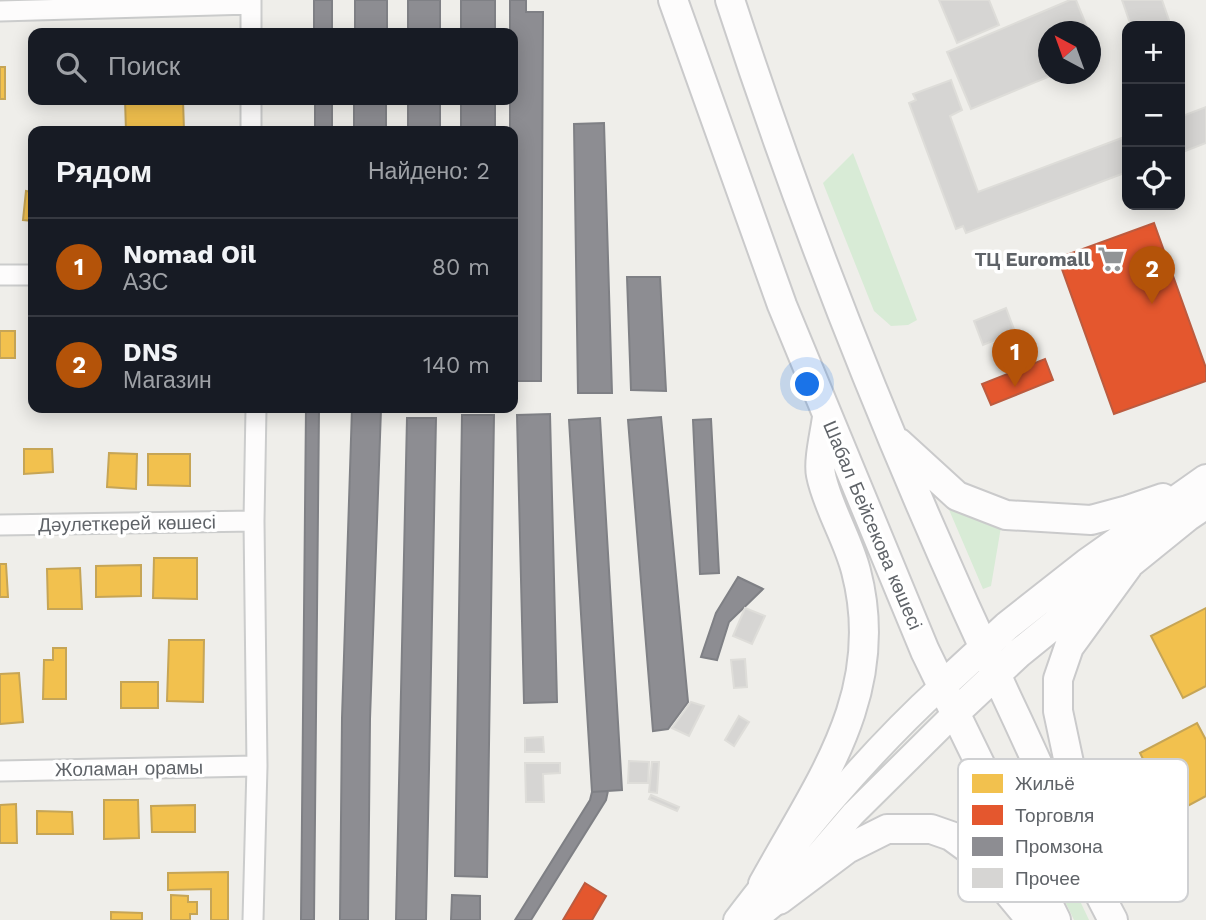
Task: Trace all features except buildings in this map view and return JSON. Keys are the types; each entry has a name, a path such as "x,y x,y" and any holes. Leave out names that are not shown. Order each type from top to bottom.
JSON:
{"main road":[{"name":"Шабал Бейсекова көшесі","path":"673,0 782,305 942,686 977,759"},
{"path":"730,0 858,355 984,648 1036,759"},
{"path":"771,892 846,731 859,691 864,657 865,614 856,569 820,474 827,414"},
{"path":"892,437 957,496 1006,515 1091,520 1202,490"},
{"path":"955,713 1019,653 1187,517 1202,490"},
{"path":"942,686 1087,563 1202,490"},
{"path":"1068,759 1058,711 1058,679 1069,647 1129,566"},
{"path":"771,892 887,829 931,829 958,841"},
{"path":"1016,902 1031,920"},
{"name":"Шабал Бейсекова көшесі","path":"1047,902 1056,920"},
{"path":"1104,902 1113,920"}],"street":[{"path":"0,11 251,2 251,28"},
{"path":"251,105 251,126"},
{"path":"0,275 28,275"},
{"path":"253,920 257,766 254,521 256,413"},
{"name":"Дәулеткерей көшесі","path":"0,525 254,521"},
{"path":"754,920 834,797 942,686"},
{"path":"736,920 771,892 955,713"},
{"name":"Жоламан орамы","path":"0,771 257,766"}],"green space":[{"path":"853,153 917,320 908,325 891,326 874,311 823,183"},
{"path":"947,505 975,519 1001,527 991,586 983,589"},
{"path":"1065,902 1080,902 1089,920 1074,920"}],"place":[{"name":"ТЦ Euromall","path":"1111,259"},
{"name":"DNS","path":"1152,304"},
{"name":"Nomad Oil","path":"1015,387"}]}
